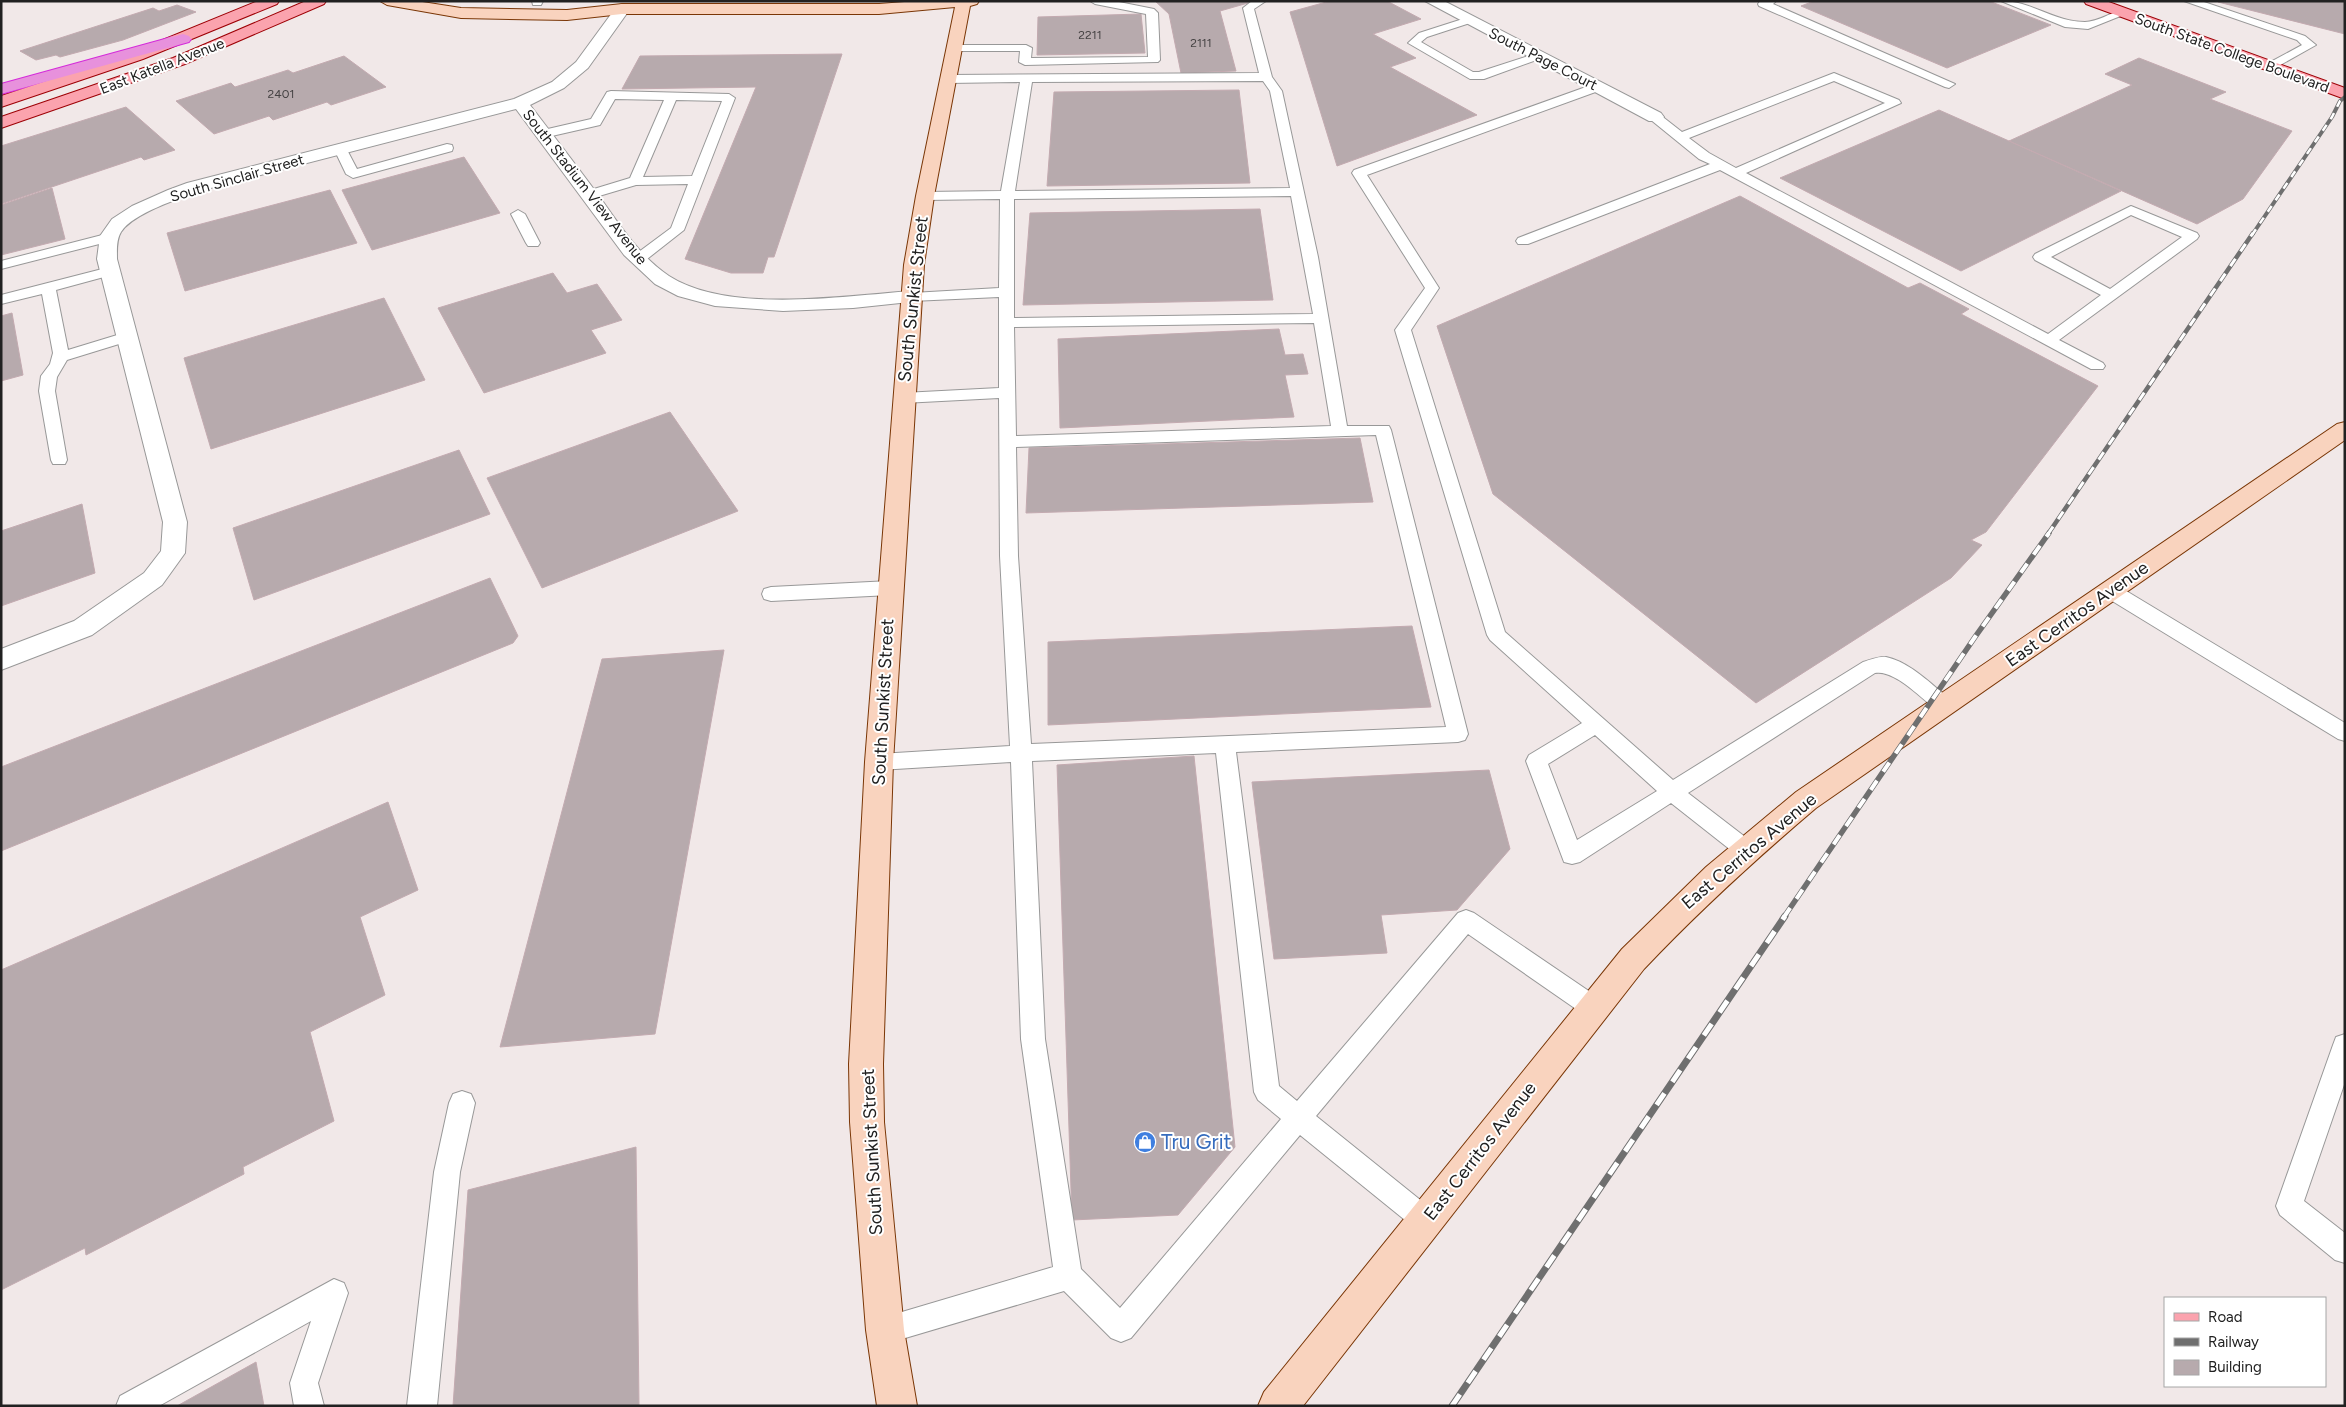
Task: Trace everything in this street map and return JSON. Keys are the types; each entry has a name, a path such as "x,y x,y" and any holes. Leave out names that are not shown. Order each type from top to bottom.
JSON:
{"highway":[{"path":"1,89 183,39"}],"main road":[{"name":"East Katella Avenue","path":"1,102 183,39 272,1"},
{"name":"East Katella Avenue","path":"1,123 179,61 319,1"},
{"name":"South State College Boulevard","path":"2096,2 2345,94"}],"street":[{"path":"387,1 435,10 478,14 568,15 622,9 879,9 968,2"},
{"path":"467,1 578,3 622,9"},
{"name":"South Page Court","path":"1432,1 1655,117"},
{"name":"South Sunkist Street","path":"897,1406 885,1330 866,1095 879,762 903,398 914,265 925,196 954,48 968,2"},
{"name":"South Sinclair Street","path":"110,237 114,228 133,214 161,199 213,181 520,103 558,85 582,65 622,9"},
{"name":"South Stadium View Avenue","path":"520,103 637,260 663,282 686,292 712,299 741,303 810,303 912,297"},
{"path":"1,660 83,628 153,579 173,553 175,522 107,259 107,244 110,237"},
{"name":"East Cerritos Avenue","path":"1278,1406 1633,959 1680,908 1745,849 1806,800 2345,429"}],"lane":[{"path":"954,48 1026,48 1024,62 1154,60 1152,13 1150,11 1094,1"},
{"path":"1260,1 1248,8 1266,77 1276,91 1311,257 1340,431"},
{"path":"1771,1 1763,4 1949,84"},
{"path":"2006,1 2065,24 2088,26 2122,13"},
{"path":"2189,1 2301,38 2310,45 2269,66"},
{"path":"1469,20 1423,35 1414,43 1470,75 1480,76 1538,56"},
{"path":"948,80 1266,77"},
{"path":"1680,137 1834,77 1895,103 1735,173"},
{"path":"1027,78 1007,196 1006,323 1011,600 1021,753 1034,1039 1068,1276 1121,1328 1466,920 1594,1008"},
{"path":"1597,87 1359,173 1432,288 1403,330 1497,635 1672,792 1745,849"},
{"path":"543,134 596,122 611,96 729,98 677,230 637,260"},
{"path":"635,181 671,97"},
{"path":"1655,117 1704,156 2097,366"},
{"path":"340,149 353,174 447,148"},
{"path":"1523,241 1720,165"},
{"path":"589,195 635,181 697,180"},
{"path":"925,196 1297,192"},
{"path":"2049,340 2192,236 2131,210 2040,257 2111,294"},
{"path":"518,214 533,243"},
{"path":"1,265 110,237"},
{"path":"1,300 110,271"},
{"path":"48,287 61,353 58,366 50,376 47,391 59,460"},
{"path":"912,297 1006,292"},
{"path":"1006,323 1320,318"},
{"path":"60,357 127,337"},
{"path":"903,398 1007,393"},
{"path":"879,762 1021,753 1458,734 1383,430 1008,442"},
{"path":"771,594 890,588"},
{"path":"2111,591 2345,733"},
{"path":"1596,724 1536,761 1572,855 1870,667 1884,664 1899,670 1944,705"},
{"path":"1225,744 1267,1092 1425,1220"},
{"path":"2345,1045 2289,1206 2345,1250"},
{"path":"422,1406 447,1172 462,1103"},
{"path":"885,1330 1068,1276"},
{"path":"130,1406 334,1293 304,1383 308,1406"}],"building":[{"path":"1155,1 1255,1 1220,11 1236,71 1181,73 1169,14"},
{"path":"1330,1 1387,1 1421,19 1373,34 1416,58 1390,67 1477,115 1337,166 1290,12"},
{"path":"1814,1 1989,1 2051,25 1947,68 1801,6"},
{"path":"2219,1 2345,1 2345,34 2218,2"},
{"path":"177,5 196,12 123,40 60,57 56,55 36,60 20,51 153,8 159,11"},
{"path":"1141,14 1145,53 1037,55 1038,17"},
{"path":"842,54 774,257 768,257 763,273 731,273 685,259 756,87 622,89 640,56"},
{"path":"344,56 386,87 331,105 327,102 273,120 269,116 214,134 176,101 231,83 235,87 288,70 293,73"},
{"path":"2139,58 2226,92 2210,99 2292,131 2243,199 2197,224 2009,141 2132,85 2105,74"},
{"path":"1239,90 1250,183 1047,186 1054,92"},
{"path":"126,107 175,150 144,160 141,157 1,204 1,146"},
{"path":"1939,110 2121,191 1961,271 1780,178"},
{"path":"464,157 500,213 372,250 342,190"},
{"path":"52,188 65,239 1,255 1,205"},
{"path":"330,190 357,243 185,291 167,233"},
{"path":"1740,196 1908,288 1920,283 1969,309 1961,314 2098,386 1986,532 1971,540 1982,545 1951,578 1756,703 1493,494 1437,326"},
{"path":"1260,209 1273,300 1023,305 1030,213"},
{"path":"553,273 567,293 597,284 622,320 591,330 606,353 484,393 438,308"},
{"path":"384,298 425,380 211,449 184,358"},
{"path":"12,313 23,375 1,381 1,316"},
{"path":"1279,329 1285,355 1303,354 1308,374 1285,375 1294,417 1060,428 1058,339"},
{"path":"670,412 738,511 542,588 487,478"},
{"path":"1360,438 1373,502 1026,513 1029,448"},
{"path":"459,450 490,514 254,600 233,528"},
{"path":"82,504 95,573 1,606 1,531"},
{"path":"490,578 518,636 513,643 1,851 1,767"},
{"path":"1412,626 1431,707 1048,725 1048,642"},
{"path":"724,650 655,1034 500,1047 602,659"},
{"path":"1194,756 1235,1147 1178,1215 1072,1220 1057,765"},
{"path":"1489,770 1510,849 1457,910 1381,915 1387,953 1274,959 1252,782"},
{"path":"388,802 418,890 360,917 385,995 310,1032 334,1121 243,1167 244,1174 86,1255 85,1248 1,1290 1,970"},
{"path":"636,1147 639,1406 453,1406 468,1190"},
{"path":"256,1362 264,1406 177,1406"}],"railway":[{"path":"2252,235 2332,117 2340,101 2345,97"},
{"path":"2048,534 2253,233"},
{"path":"1784,917 1975,637 2049,533"},
{"path":"1452,1406 1785,916"}],"place":[{"name":"Tru Grit","path":"1145,1142"}]}
